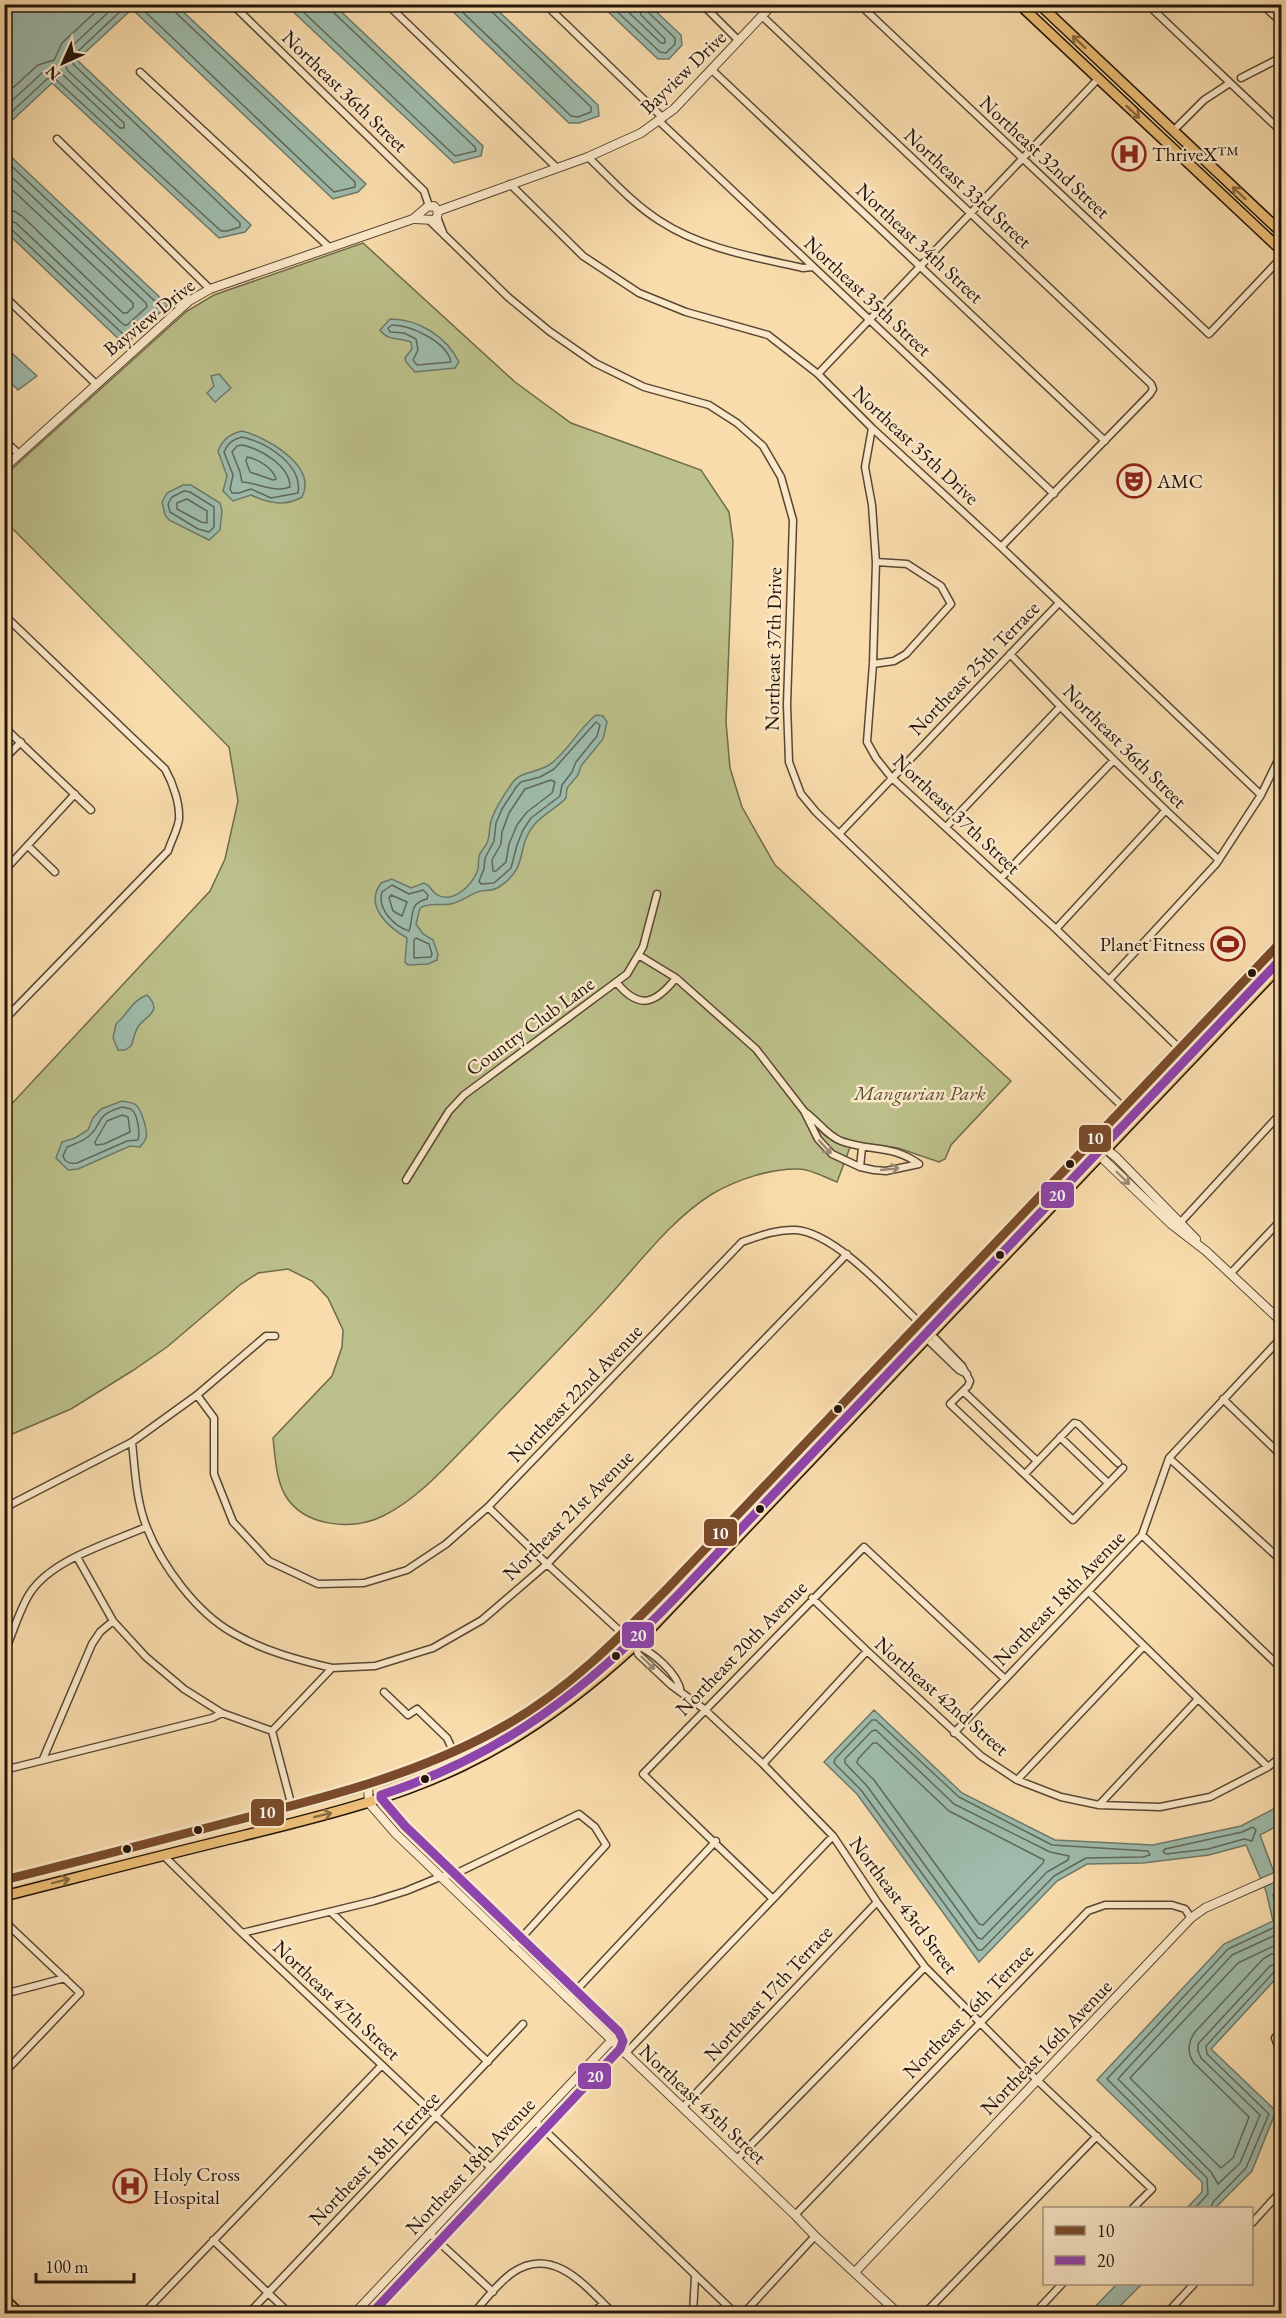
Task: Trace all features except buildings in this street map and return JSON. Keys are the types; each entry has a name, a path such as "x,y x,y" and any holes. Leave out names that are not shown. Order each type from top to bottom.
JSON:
{"main road":[{"path":"1019,4 1281,251"},
{"path":"1039,4 1281,233"},
{"path":"1091,72 1108,69"},
{"path":"1098,79 1111,77 1119,80"},
{"path":"1271,241 1281,242"},
{"path":"8,1880 291,1807 405,1774 454,1753 508,1724 564,1686 623,1634 1092,1142 1281,940"},
{"path":"4,1896 369,1803 461,1767 517,1736 575,1696 635,1645 1281,964"},
{"path":"1197,1054 1194,1048 1198,1030"},
{"path":"1179,1072 1182,1059 1180,1049"},
{"path":"963,1300 964,1289 1006,1246 1005,1233"},
{"path":"916,1350 921,1329 920,1323"},
{"path":"843,1426 847,1415 848,1398"},
{"path":"714,1539 712,1550 716,1560"},
{"path":"276,1827 285,1819 291,1807"},
{"path":"4,2299 20,2313"}],"street":[{"name":"Northeast 36th Street","path":"232,4 424,191 430,214"},
{"path":"387,4 556,167"},
{"name":"Northeast 35th Street","path":"545,4 813,267 1054,494"},
{"path":"702,4 739,40"},
{"name":"Bayview Drive","path":"4,468 189,301 210,289 430,214 627,141 661,120 712,70 773,4"},
{"name":"Northeast 32nd Street","path":"859,4 1209,334 1281,257"},
{"path":"1147,4 1281,132"},
{"path":"1262,4 1281,22"},
{"name":"Northeast 33rd Street","path":"762,16 1151,384 1153,389 1150,393 1105,441"},
{"path":"1241,78 1281,57"},
{"name":"Northeast 34th Street","path":"712,70 1105,441"},
{"path":"141,72 329,248"},
{"path":"818,374 1098,79"},
{"path":"1173,131 1204,100 1230,83"},
{"path":"57,139 210,289"},
{"path":"588,157 637,204 660,221 687,236 738,254 803,268 813,267"},
{"name":"Northeast 35th Drive","path":"510,184 583,256 639,293 686,312 768,335 818,374 872,428 1001,547 1261,795"},
{"name":"Northeast 37th Drive","path":"430,214 444,235 516,304 549,331 595,363 644,387 709,405 737,423 763,446 781,477 793,520 787,705 789,762 801,794 816,812 1124,1108"},
{"path":"4,296 96,384"},
{"name":"Northeast 37th Street","path":"872,428 865,467 872,504 876,562 873,664 867,742 891,777 1056,929 1180,1049"},
{"path":"4,440 19,454"},
{"path":"1001,547 1105,441"},
{"path":"873,664 894,661 906,654 951,604 941,586 907,564 876,562"},
{"name":"Northeast 25th Terrace","path":"839,834 1059,603"},
{"path":"4,615 165,769 171,779 179,819 168,851 4,1020"},
{"name":"Northeast 36th Street","path":"1010,654 1165,811 1219,860"},
{"path":"946,827 1060,707"},
{"path":"4,727 91,810"},
{"path":"4,759 21,742"},
{"path":"1109,980 1219,860 1261,795 1281,752"},
{"path":"1001,878 1114,759"},
{"path":"4,871 75,794"},
{"path":"1056,929 1165,811"},
{"path":"28,846 55,873"},
{"name":"Country Club Lane","path":"406,1180 449,1111 464,1095 627,974 640,956 657,894"},
{"path":"640,956 676,978 756,1049 804,1111 834,1138 862,1148 892,1150 906,1155 919,1164 886,1171 860,1167 832,1154 818,1139 804,1111"},
{"path":"617,983 633,998 648,1001 662,994 676,978"},
{"path":"1179,1226 1281,1112"},
{"path":"1092,1142 1097,1142 1103,1153 1281,1322"},
{"path":"860,1167 862,1148"},
{"path":"1230,1274 1281,1219"},
{"name":"Northeast 22nd Avenue","path":"197,1395 214,1418 214,1474 233,1522 269,1561 318,1584 364,1583 406,1570 446,1544 488,1507 742,1242 770,1232 797,1230 824,1240 847,1254 920,1323"},
{"name":"Northeast 21st Avenue","path":"132,1442 138,1494 146,1527 162,1557 183,1588 231,1632 253,1644 294,1659 333,1668 375,1666 433,1648 482,1620 547,1564 847,1254"},
{"path":"4,1508 132,1442 197,1395 266,1336 275,1336"},
{"path":"929,1336 959,1370 968,1375 970,1381 950,1404 1072,1520 1108,1483 1120,1466 1074,1422 1025,1474"},
{"name":"Northeast 18th Avenue","path":"954,1733 1142,1535 1169,1458 1281,1337"},
{"path":"963,1391 1037,1461"},
{"path":"1223,1399 1281,1456"},
{"path":"1060,1437 1108,1483"},
{"path":"1169,1458 1281,1561"},
{"name":"Northeast 43rd Street","path":"488,1507 635,1645 638,1654 704,1709 763,1764 833,1836 877,1902 925,1967 1037,2080 1152,2189 1134,2207"},
{"path":"4,1653 30,1593 46,1573 146,1527"},
{"path":"1142,1535 1281,1669"},
{"name":"Northeast 20th Avenue","path":"716,1841 643,1773 864,1547 1005,1679"},
{"path":"77,1557 114,1621 146,1657 184,1689 222,1713 272,1731"},
{"path":"1089,1592 1268,1767"},
{"name":"Northeast 42nd Street","path":"812,1598 867,1652 981,1756 1017,1780 1061,1797 1099,1805"},
{"path":"43,1759 92,1644 100,1632 114,1621"},
{"path":"1017,1780 1144,1646"},
{"path":"763,1764 867,1652"},
{"path":"272,1731 333,1668"},
{"path":"384,1692 408,1715 417,1709 447,1738 454,1753"},
{"path":"1099,1805 1198,1699"},
{"path":"4,1770 212,1718 222,1713"},
{"path":"508,1724 517,1736"},
{"path":"272,1731 291,1807"},
{"path":"1099,1805 1160,1807 1210,1797 1268,1767 1281,1756"},
{"path":"368,1786 369,1803"},
{"name":"Northeast 45th Street","path":"369,1803 396,1834 440,1877 898,2313"},
{"path":"242,1933 406,1892 440,1877 455,1874 579,1814 595,1827 606,1845 513,1947"},
{"path":"626,2054 833,1836"},
{"path":"568,1999 716,1841 773,1899"},
{"name":"Northeast 47th Street","path":"163,1855 242,1933 491,2168"},
{"name":"Northeast 16th Avenue","path":"855,2272 1191,1918 1205,1908 1281,1874"},
{"name":"Northeast 17th Terrace","path":"683,2107 877,1902"},
{"name":"Northeast 16th Terrace","path":"795,2215 1088,1911 1105,1905 1179,1906 1185,1909 1191,1918"},
{"path":"331,1912 488,2062"},
{"path":"4,1921 80,1993 4,2073"},
{"path":"737,2159 925,1967"},
{"path":"4,1994 65,1978"},
{"name":"Northeast 18th Terrace","path":"248,2313 523,2024"},
{"path":"1281,2030 1275,2038 1281,2058"},
{"name":"Northeast 18th Avenue","path":"354,2313 611,2041"},
{"path":"143,2313 382,2065"},
{"path":"535,2121 736,2313"},
{"path":"924,2313 1097,2136"},
{"path":"1253,2221 1281,2190"},
{"path":"429,2233 493,2292"},
{"path":"743,2313 815,2236"},
{"path":"213,2240 290,2313"},
{"path":"472,2313 511,2274 527,2264 542,2262 566,2270 614,2313"},
{"path":"693,2313 695,2276"},
{"path":"1034,2313 1060,2285"},
{"path":"1166,2313 1192,2285"},
{"path":"593,2313 603,2303"},
{"path":"1174,2305 1184,2313"},
{"path":"1276,2313 1281,2307"},
{"path":"720,2313 728,2313"}],"green space":[{"name":"Mangurian Park","path":"363,243 515,382 571,423 701,470 729,512 733,541 726,722 730,768 742,807 775,865 1011,1081 951,1145 945,1159 939,1162 898,1148 852,1142 837,1182 808,1170 788,1169 754,1176 712,1194 670,1228 575,1332 430,1482 408,1501 383,1516 357,1524 343,1524 316,1520 293,1506 282,1489 278,1475 273,1438 332,1376 342,1347 343,1330 328,1298 312,1281 288,1269 258,1273 241,1284 167,1347 132,1371 71,1409 5,1437 5,1111 210,891 225,859 238,801 229,747 5,521 4,476 187,311 214,295"}],"water":[{"path":"5,4 176,5 366,184 358,192 333,199 132,9 77,60 251,225 245,232 219,238 52,83 5,127"},
{"path":"286,5 334,5 483,146 481,156 454,163"},
{"path":"446,5 492,5 598,105 599,116 579,123 569,123"},
{"path":"601,5 649,5 681,35 682,45 669,59 658,59"},
{"path":"5,151 168,305 125,345 5,231"},
{"path":"390,319 411,322 439,337 447,344 459,362 455,368 415,372 405,358 412,349 411,342 391,338 380,330"},
{"path":"4,346 37,376 18,390 5,377"},
{"path":"219,374 231,388 215,402 207,393 214,386 211,376"},
{"path":"242,431 276,446 296,464 303,474 305,486 302,497 289,502 276,503 251,495 233,501 223,491 227,476 218,451 227,438"},
{"path":"183,485 191,485 220,503 222,511 220,530 209,540 169,520 165,515 162,502 167,493"},
{"path":"596,715 603,716 607,722 603,739 567,788 566,798 538,821 528,833 519,865 509,880 499,887 477,892 451,904 427,905 420,908 416,924 423,934 433,940 438,954 437,960 428,964 408,965 405,962 407,938 386,922 377,908 376,892 381,883 392,879 411,888 424,883 437,895 443,897 450,897 463,890 476,874 479,856 487,842 490,823 496,808 513,782 520,776 545,767 556,760"},
{"path":"147,995 154,1006 152,1013 138,1027 131,1046 125,1050 118,1050 113,1038 116,1024 134,1004"},
{"path":"122,1101 135,1104 144,1121 146,1138 140,1147 130,1146 78,1169 68,1170 56,1158 62,1142 75,1138 88,1130 93,1118 101,1109"},
{"path":"874,1710 962,1793 1055,1840 1153,1845 1241,1826 1281,1805 1281,1824 1260,1835 1281,1891 1281,1973 1211,2049 1276,2111 1252,2171 1216,2207 1188,2207 1202,2192 1202,2182 1097,2080 1224,1944 1273,1921 1266,1891 1246,1845 1209,1855 1143,1863 1087,1864 1057,1881 979,1962 857,1794 824,1762"},
{"path":"1116,2285 1141,2285 1113,2313 1089,2313"}],"transit line":[{"name":"10","path":"4,1880 303,1803 407,1771 474,1742 506,1725 550,1696 611,1645 668,1588 1282,941"},
{"name":"20","path":"371,2314 620,2049 623,2041 619,2032 405,1826 381,1798 381,1795 425,1779 505,1739 577,1689 644,1630 1282,958"}],"place":[{"name":"ThriveX™","path":"1129,154"},
{"name":"AMC","path":"1134,481"},
{"name":"Planet Fitness","path":"1228,944"},
{"name":"Holy Cross Hospital","path":"130,2186"}]}
